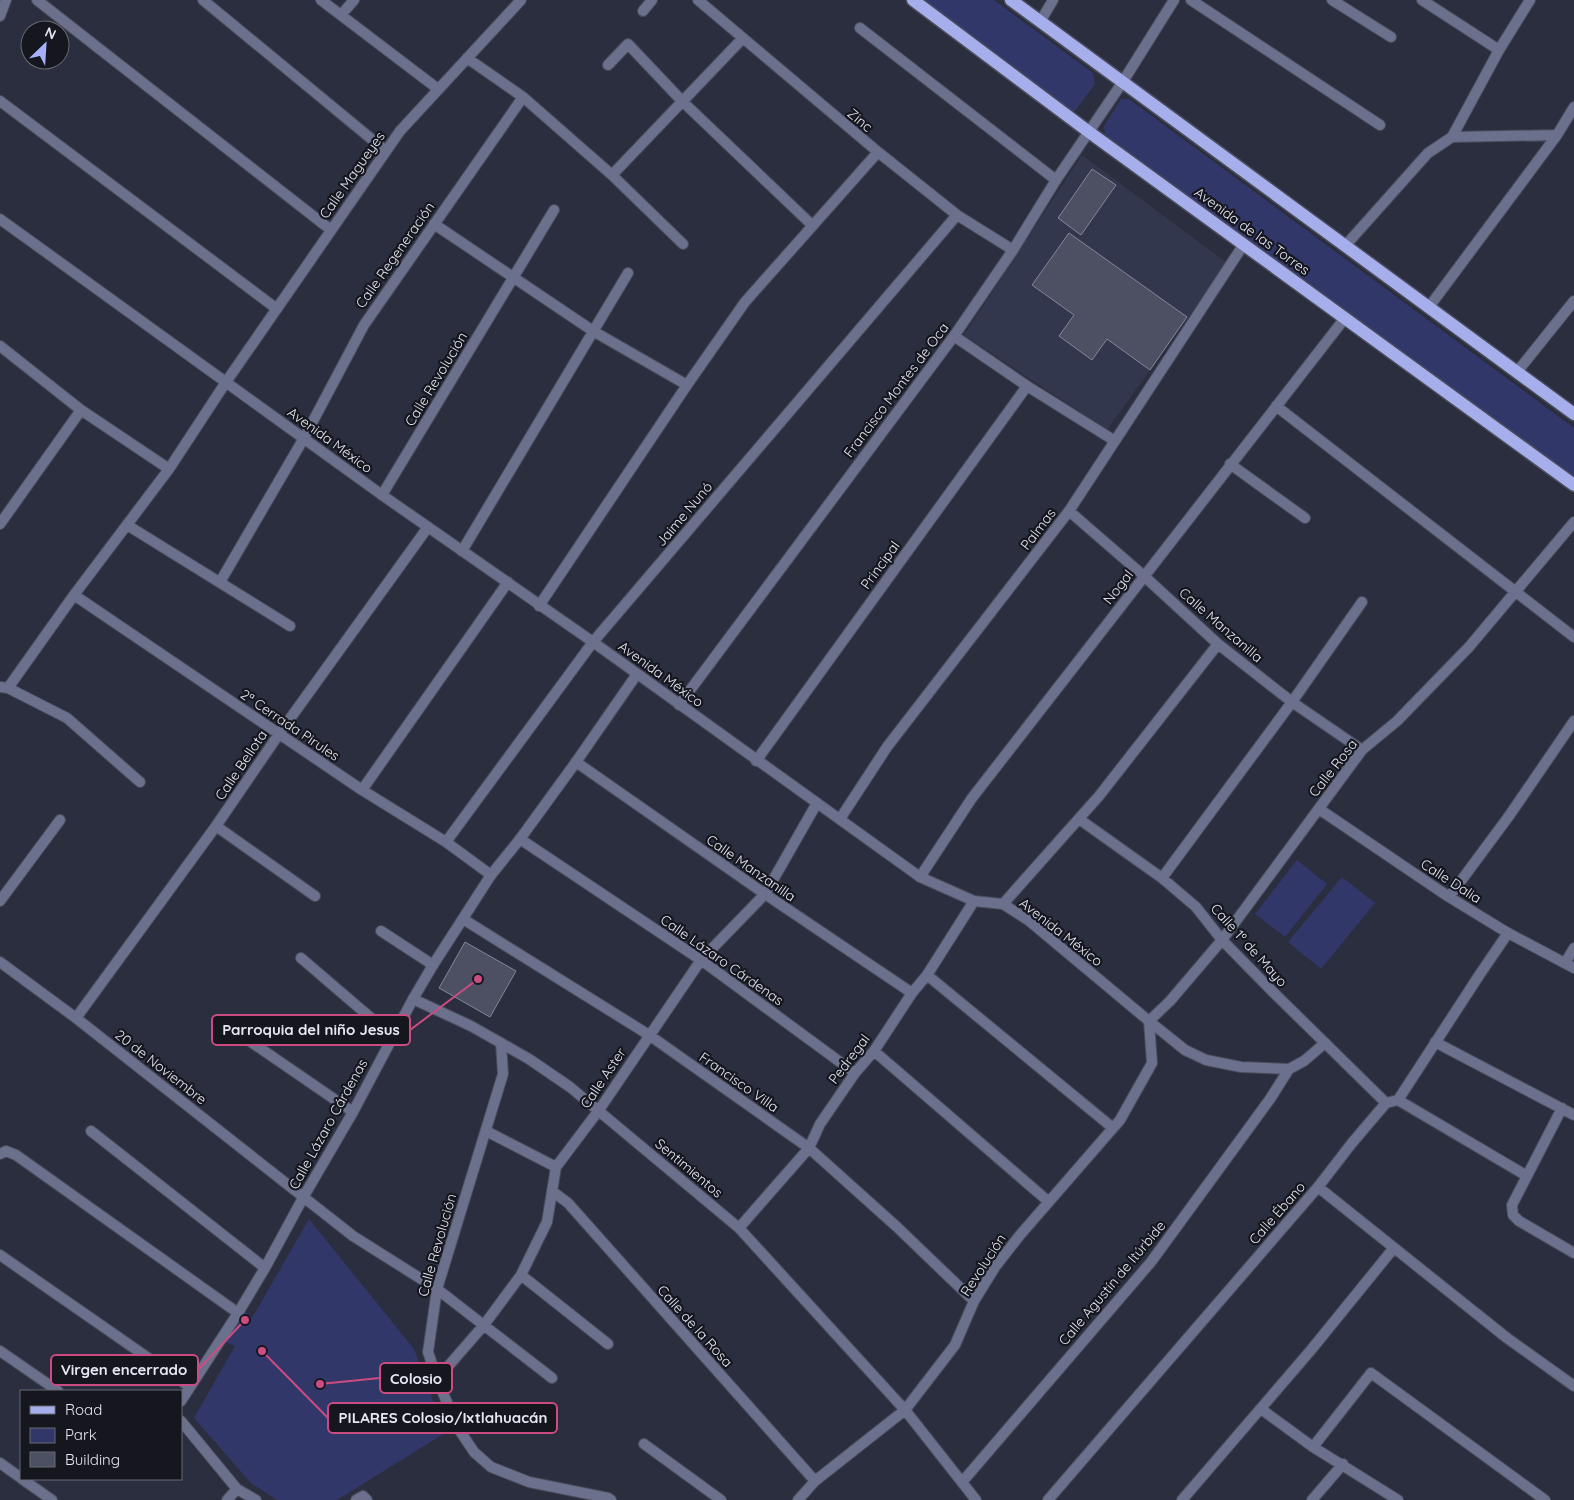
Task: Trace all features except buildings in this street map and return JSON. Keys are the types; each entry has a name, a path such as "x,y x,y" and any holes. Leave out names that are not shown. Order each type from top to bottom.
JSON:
{"main road":[{"name":"Avenida de las Torres","path":"913,0 1089,132 1574,485"},
{"path":"1011,0 1574,414"}],"street":[{"path":"0,16 6,0"},
{"path":"37,0 331,230"},
{"path":"203,0 386,152"},
{"path":"321,0 438,89"},
{"path":"342,15 354,0"},
{"name":"Calle Magueyes","path":"4,688 169,469 226,382 400,131 521,0"},
{"path":"643,11 652,0"},
{"name":"Zinc","path":"698,0 878,152 957,214 1013,250"},
{"path":"1040,22 1053,0"},
{"name":"Francisco Montes de Oca","path":"679,706 954,336 1013,250 1056,180 1122,83 1174,0"},
{"path":"1190,0 1380,125"},
{"path":"1332,0 1391,37"},
{"path":"1422,0 1499,50"},
{"path":"1345,246 1428,153 1452,137 1499,50 1530,0"},
{"path":"860,28 1056,180"},
{"path":"612,175 742,38"},
{"path":"608,65 628,44 682,101 812,225"},
{"path":"467,58 523,97 612,175 683,244"},
{"name":"Calle Regeneración","path":"220,582 304,438 364,325 523,97"},
{"path":"0,101 277,308"},
{"path":"1429,307 1557,135 1574,107"},
{"path":"1452,137 1557,135"},
{"path":"539,606 745,302 878,152"},
{"name":"Calle Revolución","path":"382,495 554,210"},
{"name":"Jaime Nunó","path":"446,842 593,642 957,214"},
{"name":"Avenida México","path":"0,219 382,495 593,642 679,706 920,877 974,901 1003,904 1028,920 1185,1050 1206,1060 1241,1067 1289,1069"},
{"path":"434,224 594,331 687,385"},
{"name":"Palmas","path":"840,820 887,747 1069,510 1244,244"},
{"path":"462,551 628,273"},
{"path":"1518,372 1574,301"},
{"name":"Nogal","path":"920,877 972,798 1345,318"},
{"path":"954,336 1027,386 1114,441"},
{"path":"2,351 81,410 169,469"},
{"name":"Principal","path":"756,761 1027,386"},
{"path":"1276,406 1574,637"},
{"path":"0,524 81,410"},
{"path":"1230,464 1305,518"},
{"name":"Calle Manzanilla","path":"1069,510 1218,644 1292,702 1362,750"},
{"name":"Calle Rosa","path":"1149,1021 1170,1001 1222,940 1362,750 1397,721 1469,647 1574,522"},
{"path":"127,525 290,626"},
{"name":"Calle Bellota","path":"76,1018 216,826 279,734 428,527"},
{"path":"362,790 508,582"},
{"name":"2ª Cerrada Pirules","path":"74,595 362,790 446,842 491,875"},
{"path":"1162,878 1292,702 1362,602"},
{"path":"1003,904 1099,796 1218,644"},
{"name":"Calle Lázaro Cárdenas","path":"182,1399 238,1314 265,1268 433,965 491,875 520,840 636,674"},
{"path":"4,688 68,718 140,782"},
{"path":"1449,897 1509,816 1574,721"},
{"name":"Calle Manzanilla","path":"576,762 765,894 912,993"},
{"name":"Calle Aster","path":"438,1379 484,1325 521,1275 547,1222 556,1168 702,960 765,894 817,803"},
{"name":"Calle Dalia","path":"1319,809 1449,897 1508,933 1569,966"},
{"name":"Calle 1º de Mayo","path":"1079,819 1162,878 1196,907 1222,940 1386,1103"},
{"path":"0,901 60,820"},
{"path":"216,826 315,896"},
{"name":"Calle Lázaro Cárdenas","path":"520,840 702,960 854,1074"},
{"name":"Pedregal","path":"739,1228 808,1148 820,1124 854,1074 874,1051 912,993 927,975 974,901"},
{"name":"Francisco Villa","path":"463,919 649,1035 808,1148 897,1227 974,1301"},
{"path":"381,931 433,965"},
{"path":"1386,1103 1398,1100 1508,933"},
{"path":"1569,966 1574,948"},
{"path":"301,958 392,1036"},
{"name":"20 de Noviembre","path":"0,962 76,1018 353,1236 437,1289 552,1378"},
{"path":"927,975 1113,1128"},
{"name":"Sentimientos","path":"413,999 471,1026 529,1059 570,1087 739,1228 905,1410 976,1500"},
{"path":"219,1020 353,1112"},
{"name":"Revolución","path":"798,1500 815,1481 905,1410 955,1345 974,1301 995,1268 1020,1235 1120,1120 1152,1062 1149,1021"},
{"path":"1435,1042 1574,1115"},
{"name":"Calle Revolución","path":"501,1043 503,1074 437,1289 428,1352 458,1428 474,1452 492,1467 529,1482 608,1499"},
{"path":"1289,1069 1304,1061 1325,1043"},
{"path":"874,1051 1049,1202"},
{"name":"Calle Agustín de Itúrbide","path":"962,1481 1150,1262 1270,1099 1289,1069"},
{"path":"1398,1100 1527,1176"},
{"name":"Calle Ébano","path":"1048,1500 1318,1187 1386,1103"},
{"path":"1562,1108 1512,1205 1513,1215 1519,1221 1574,1253"},
{"path":"91,1131 265,1268"},
{"path":"486,1131 556,1168"},
{"path":"0,1154 6,1151 16,1155 238,1314"},
{"path":"1318,1187 1507,1338 1574,1386"},
{"name":"Calle de la Rosa","path":"552,1191 568,1203 815,1481"},
{"path":"1182,1500 1261,1409 1394,1248"},
{"path":"0,1255 190,1387"},
{"path":"521,1275 608,1344"},
{"path":"0,1351 57,1390"},
{"path":"1313,1447 1371,1373 1545,1500"},
{"path":"1261,1409 1313,1447 1398,1500"},
{"path":"182,1422 237,1488 256,1500"},
{"path":"644,1444 719,1499"},
{"path":"0,1464 20,1477"},
{"path":"1312,1500 1343,1464"},
{"path":"25,1480 52,1500"},
{"path":"227,1500 237,1488"}],"shaded area":[{"path":"1082,155 1227,263 1107,430 964,335"}],"green space":[{"path":"921,0 994,0 1093,73 1095,84 1075,111 1067,109"},
{"path":"1121,99 1129,99 1574,428 1574,481 1105,135 1104,126"},
{"path":"1297,860 1327,884 1285,937 1255,914"},
{"path":"1342,877 1375,903 1321,969 1288,942"},
{"path":"309,1219 414,1349 445,1433 337,1500 277,1500 251,1483 194,1418 235,1346 223,1341 242,1309 252,1318"}],"place":[{"name":"Parroquia del niño Jesus","path":"478,979"},
{"name":"Virgen encerrado","path":"245,1320"},
{"name":"PILARES Colosio/Ixtlahuacán","path":"262,1351"},
{"name":"Colosio","path":"320,1384"}]}
